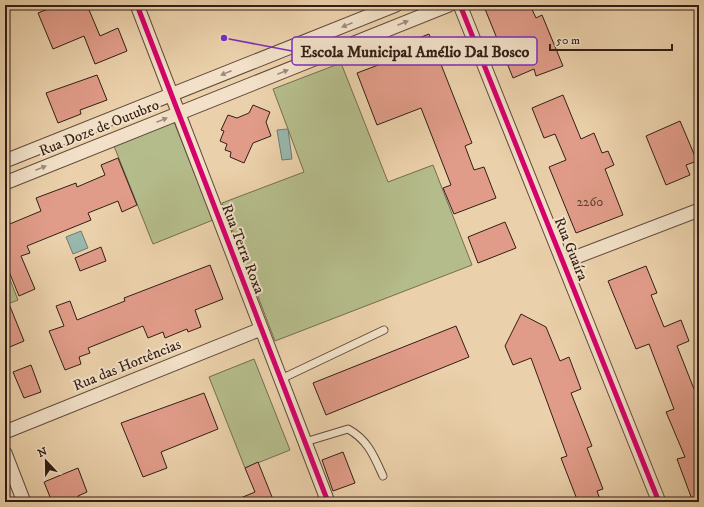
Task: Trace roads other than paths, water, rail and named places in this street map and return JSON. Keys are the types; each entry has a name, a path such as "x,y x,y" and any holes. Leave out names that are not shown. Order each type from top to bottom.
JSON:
{"street":[{"name":"Rua Terra Roxa","path":"137,5 328,502"},
{"path":"5,161 396,5"},
{"name":"Rua Doze de Outubro","path":"5,183 449,5"},
{"name":"Rua Guaíra","path":"460,5 659,502"},
{"path":"563,262 699,210"},
{"name":"Rua das Hortências","path":"5,432 261,329"},
{"path":"5,453 24,502"}],"lane":[{"path":"281,379 384,330"},
{"path":"305,442 348,429 360,436 374,456 383,476"}],"water":[{"path":"288,129 292,159 282,160 277,130"},
{"path":"81,231 88,248 73,254 66,237"}],"place":[{"name":"Escola Municipal Amélio Dal Bosco","path":"224,38"}]}
